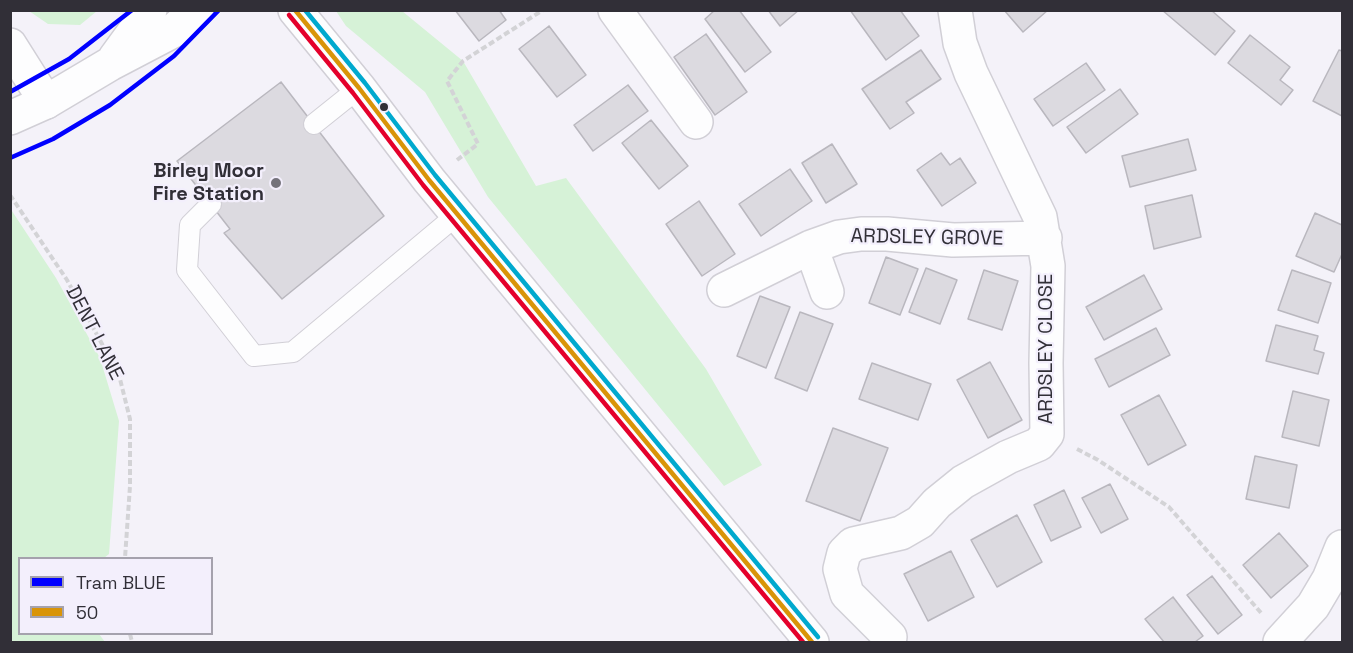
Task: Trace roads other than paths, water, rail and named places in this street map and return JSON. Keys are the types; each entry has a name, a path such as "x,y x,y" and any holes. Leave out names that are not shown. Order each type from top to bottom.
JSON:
{"street":[{"path":"110,64 150,10"},
{"path":"10,118 46,102 110,64 173,31 197,10"},
{"path":"295,10 359,88 429,180 812,642"},
{"path":"615,10 696,122"},
{"name":"ARDSLEY CLOSE","path":"890,637 848,594 840,569 844,553 853,544 901,533 910,528 920,522 937,503 963,482 1008,457 1039,444 1047,434 1048,266 1045,238 1036,208 971,73 960,43 955,10"},
{"path":"10,45 46,102"},
{"name":"ARDSLEY GROVE","path":"724,290 839,237 887,234 953,240 1045,238"},
{"path":"811,248 827,292"},
{"path":"1282,641 1313,606 1329,579 1342,547"}],"lane":[{"path":"314,124 359,88"},
{"path":"211,204 190,225 187,270 254,356 293,352 458,214"}],"tram line":[{"name":"BLUE","path":"10,92 69,59 132,10"},
{"name":"BLUE","path":"10,158 53,139 110,105 174,56 219,10"}],"place":[{"name":"Birley Moor Fire Station","path":"276,183"}]}
